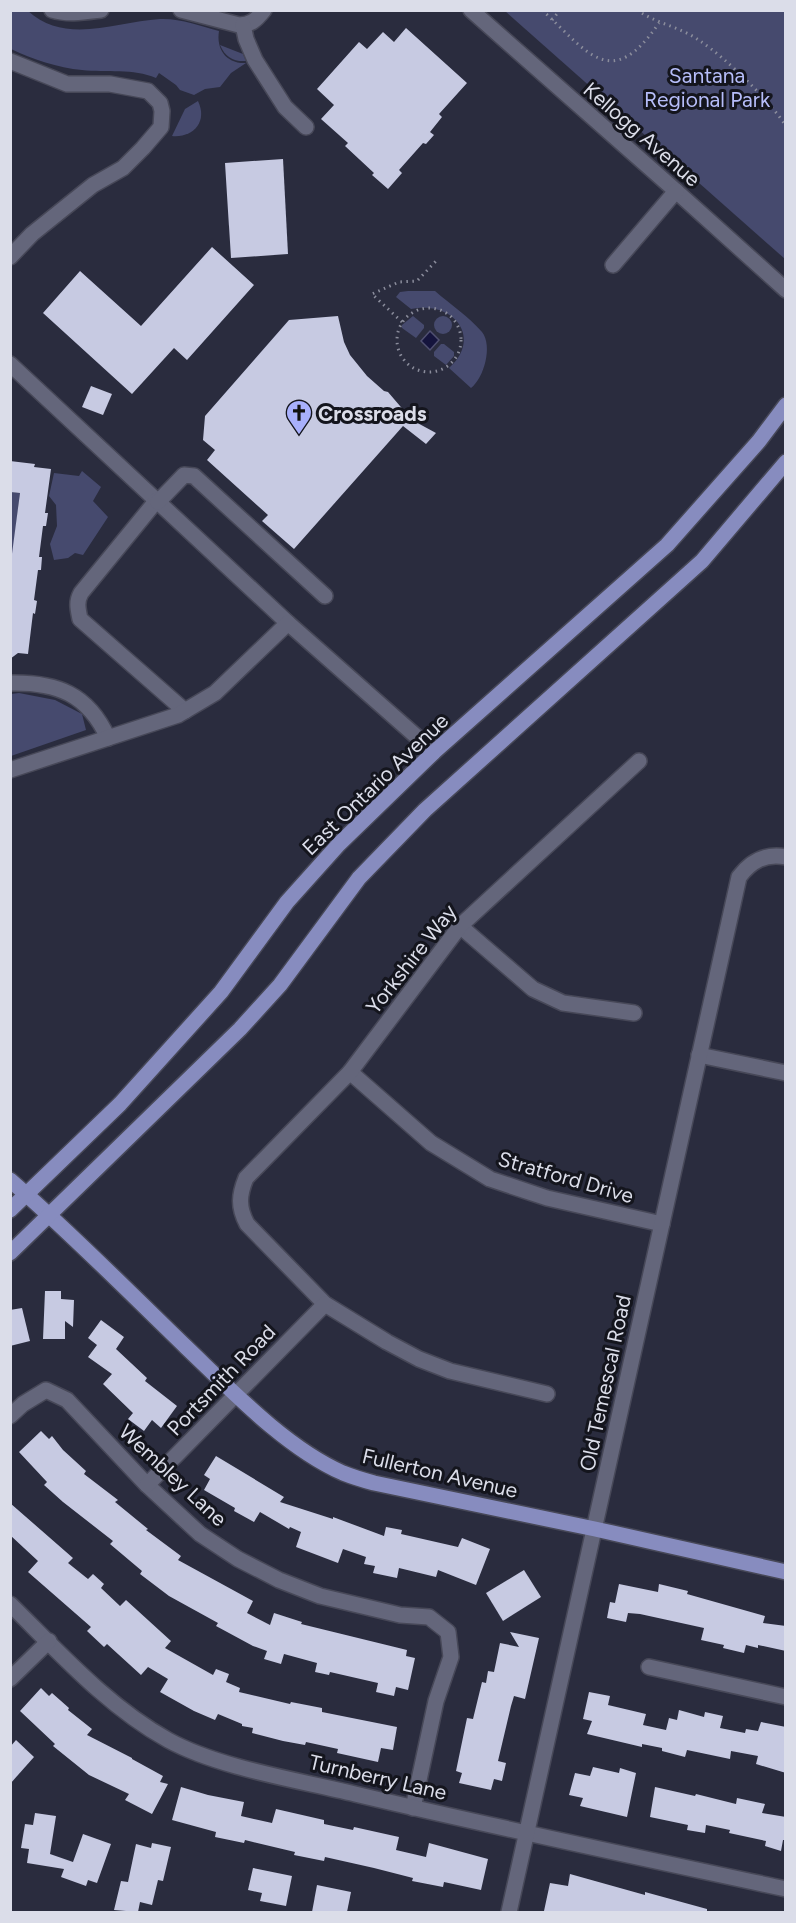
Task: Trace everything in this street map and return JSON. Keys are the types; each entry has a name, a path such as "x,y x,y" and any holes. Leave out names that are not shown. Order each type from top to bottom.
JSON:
{"main road":[{"name":"East Ontario Avenue","path":"10,1210 120,1104 221,992 287,902 339,844 434,752 667,545 759,441 786,405"},
{"path":"10,1253 240,1029 280,985 359,878 417,819 702,561 786,462"},
{"name":"Fullerton Avenue","path":"10,1180 50,1214 236,1395 274,1428 311,1455 343,1473 374,1483 595,1528 786,1572"}],"street":[{"path":"52,10 70,13 101,10"},
{"path":"181,10 243,25 248,25 257,19 264,10"},
{"name":"Kellogg Avenue","path":"471,10 786,290"},
{"path":"243,25 255,60 285,107 306,127"},
{"path":"10,61 67,84 110,84 148,91 160,104 162,111 161,127 123,168 93,185 32,234 10,257"},
{"path":"614,265 676,191"},
{"path":"10,364 288,623 434,752"},
{"path":"185,711 80,619 78,608 78,598 81,593 158,501 184,475 194,476 325,596"},
{"path":"10,770 178,715 215,693 288,623"},
{"path":"10,683 56,688 76,698 88,706 100,720 108,738"},
{"name":"Yorkshire Way","path":"325,1304 247,1224 240,1203 241,1190 246,1178 350,1072 460,926 639,761"},
{"name":"Old Temescal Road","path":"509,1912 739,877 748,865 763,857 786,857"},
{"path":"460,926 533,989 563,1004 634,1013"},
{"path":"699,1055 786,1073"},
{"name":"Stratford Drive","path":"350,1072 431,1143 490,1179 547,1198 662,1224"},
{"path":"325,1304 419,1359 450,1371 547,1394"},
{"name":"Portsmith Road","path":"147,1485 325,1304"},
{"name":"Wembley Lane","path":"10,1416 23,1404 46,1390 68,1400 147,1485 200,1534 238,1559 279,1580 320,1596 400,1615 429,1617 448,1632 451,1657 436,1701 413,1808"},
{"name":"Turnberry Lane","path":"10,1604 105,1695 169,1741 204,1755 240,1766 413,1808 786,1889"},
{"path":"10,1679 49,1641"},
{"path":"649,1666 786,1697"}],"path":[{"path":"542,10 585,51 604,61 619,61 635,53 649,39 659,23"},
{"path":"552,20 561,10"},
{"path":"637,10 659,23 699,40 728,63 776,111 786,126"},
{"path":"402,322 372,294 399,282 417,281 438,260"},
{"path":"423,309 435,309 446,313 457,325 460,336 460,346 454,359 445,368 431,372 417,370 408,364 397,347 402,322 412,313 423,309"}],"green space":[{"path":"11,10 28,11 42,21 58,27 74,29 109,27 160,19 190,23 219,31 219,44 224,54 233,61 246,63 231,73 220,87 205,89 194,95 180,90 159,73 156,78 129,72 91,71 64,67 36,60 11,49"},
{"name":"Santana Regional Park","path":"505,11 785,11 785,259"},
{"path":"220,45 243,54 246,61 230,58"},
{"path":"198,101 201,116 197,127 186,134 172,136 185,109"},
{"path":"435,291 482,332 487,345 487,353 480,377 471,388 449,368 459,356 463,345 463,334 459,324 440,310 411,309 396,297 400,292"},
{"path":"413,316 424,325 416,338 402,328 402,325"},
{"path":"439,316 447,316 452,321 450,332 439,334 434,329 434,321"},
{"path":"441,344 454,352 454,356 446,365 434,356 434,352"},
{"path":"82,471 101,487 93,501 108,517 83,555 75,553 68,558 54,560 50,544 57,526 56,505 49,496 54,473 79,476"},
{"path":"11,492 20,493 11,569"},
{"path":"19,693 55,700 82,714 86,730 11,756 11,694"}],"shaded area":[{"path":"430,331 439,340 430,350 421,341"}],"building":[{"path":"406,28 467,83 439,114 442,117 430,132 434,135 426,144 423,143 399,170 402,173 388,189 345,146 348,143 321,119 334,105 317,89 359,42 367,49 383,32 394,42"},
{"path":"283,159 288,254 231,258 225,163"},
{"path":"212,247 254,285 187,360 174,348 132,394 43,313 80,271 141,326"},
{"name":"Crossroads","path":"338,316 344,342 350,355 367,376 388,392 412,420 436,433 426,444 403,426 294,549 262,521 268,515 207,460 215,450 203,440 205,416 289,320"},
{"path":"91,386 112,394 103,415 82,407"},
{"path":"10,461 35,464 34,467 51,469 45,513 48,513 46,526 43,526 39,557 42,557 41,570 38,570 34,600 37,601 35,614 33,613 28,654 18,653 10,659 10,569 20,493 10,492"},
{"path":"45,1291 61,1291 61,1299 74,1300 73,1327 65,1321 65,1339 43,1339"},
{"path":"22,1308 30,1341 10,1346 10,1310"},
{"path":"101,1320 124,1337 116,1349 147,1378 145,1381 177,1406 161,1428 152,1420 144,1431 128,1419 133,1413 103,1384 112,1374 88,1357 97,1345 88,1338"},
{"path":"41,1431 49,1439 52,1436 63,1450 86,1471 84,1474 118,1500 115,1502 148,1529 146,1530 181,1556 178,1560 253,1601 247,1613 270,1625 274,1613 302,1622 301,1624 407,1650 406,1656 415,1658 408,1690 396,1687 394,1696 376,1692 378,1683 330,1672 329,1675 315,1672 317,1663 284,1654 281,1664 264,1659 267,1651 216,1626 218,1623 169,1596 140,1574 142,1571 110,1544 113,1541 44,1485 47,1482 19,1452"},
{"path":"216,1456 284,1497 280,1502 333,1519 333,1517 384,1536 386,1527 402,1530 401,1534 458,1547 462,1538 490,1549 476,1585 438,1570 436,1577 399,1568 397,1578 373,1573 375,1566 364,1564 366,1557 343,1549 338,1563 296,1547 301,1532 290,1527 289,1529 260,1512 254,1522 204,1490 210,1479 204,1475"},
{"path":"10,1503 73,1558 68,1563 88,1579 93,1574 104,1584 101,1588 120,1606 126,1600 171,1641 165,1648 213,1675 216,1669 229,1674 226,1682 240,1688 239,1692 290,1704 291,1702 322,1708 322,1712 397,1727 393,1750 381,1748 378,1762 337,1753 338,1749 306,1742 305,1745 283,1741 252,1733 253,1728 242,1726 218,1714 215,1720 160,1692 168,1679 148,1667 141,1675 107,1644 104,1647 87,1631 91,1627 28,1572 38,1561 10,1535"},
{"path":"524,1570 541,1597 503,1621 486,1593"},
{"path":"619,1584 658,1592 659,1584 765,1616 763,1623 786,1626 786,1651 758,1645 758,1648 746,1645 744,1653 723,1648 724,1645 701,1640 704,1628 640,1614 628,1613 626,1622 607,1618 610,1602 615,1603"},
{"path":"510,1632 539,1638 525,1699 514,1696 511,1706 498,1761 506,1763 502,1781 494,1779 491,1790 459,1783 462,1773 456,1771 467,1718 473,1719 482,1682 486,1683 488,1671 494,1672 500,1643 519,1647"},
{"path":"41,1688 49,1696 52,1693 69,1708 68,1710 92,1729 87,1735 163,1776 160,1782 168,1784 152,1814 125,1800 129,1794 89,1775 53,1746 55,1744 20,1711"},
{"path":"589,1692 610,1696 608,1705 646,1714 643,1725 666,1730 669,1718 677,1720 679,1710 704,1717 705,1712 723,1716 720,1728 745,1733 746,1729 758,1731 761,1722 786,1727 786,1773 756,1764 758,1756 731,1751 730,1759 687,1750 685,1757 662,1751 662,1748 642,1744 642,1747 587,1734 592,1721 583,1719"},
{"path":"16,1740 34,1757 10,1784 10,1747"},
{"path":"593,1767 619,1773 620,1768 636,1773 627,1817 580,1806 583,1798 569,1795 575,1773 590,1776"},
{"path":"181,1787 244,1802 241,1816 272,1823 276,1809 324,1820 324,1824 353,1830 354,1827 399,1837 396,1850 426,1857 429,1843 488,1859 481,1890 444,1882 443,1887 412,1881 413,1878 325,1857 324,1861 294,1855 295,1852 245,1840 244,1843 215,1837 216,1832 172,1820"},
{"path":"655,1787 736,1804 737,1798 765,1804 762,1813 786,1817 786,1840 783,1840 781,1851 765,1846 766,1841 729,1833 730,1830 706,1825 705,1833 687,1830 688,1825 650,1817"},
{"path":"35,1813 56,1816 50,1854 73,1862 83,1834 111,1844 97,1883 88,1880 86,1886 61,1877 64,1869 27,1863 29,1849 21,1848 25,1824 33,1825"},
{"path":"152,1843 171,1847 163,1881 158,1880 152,1905 140,1902 138,1912 114,1910 121,1881 128,1882 136,1844 151,1848"},
{"path":"253,1868 292,1876 286,1906 260,1901 262,1893 248,1890"},
{"path":"570,1874 707,1909 707,1912 544,1911 550,1883 568,1886"},
{"path":"317,1885 351,1892 347,1912 312,1912"}],"place":[{"name":"Crossroads","path":"299,436"}]}
